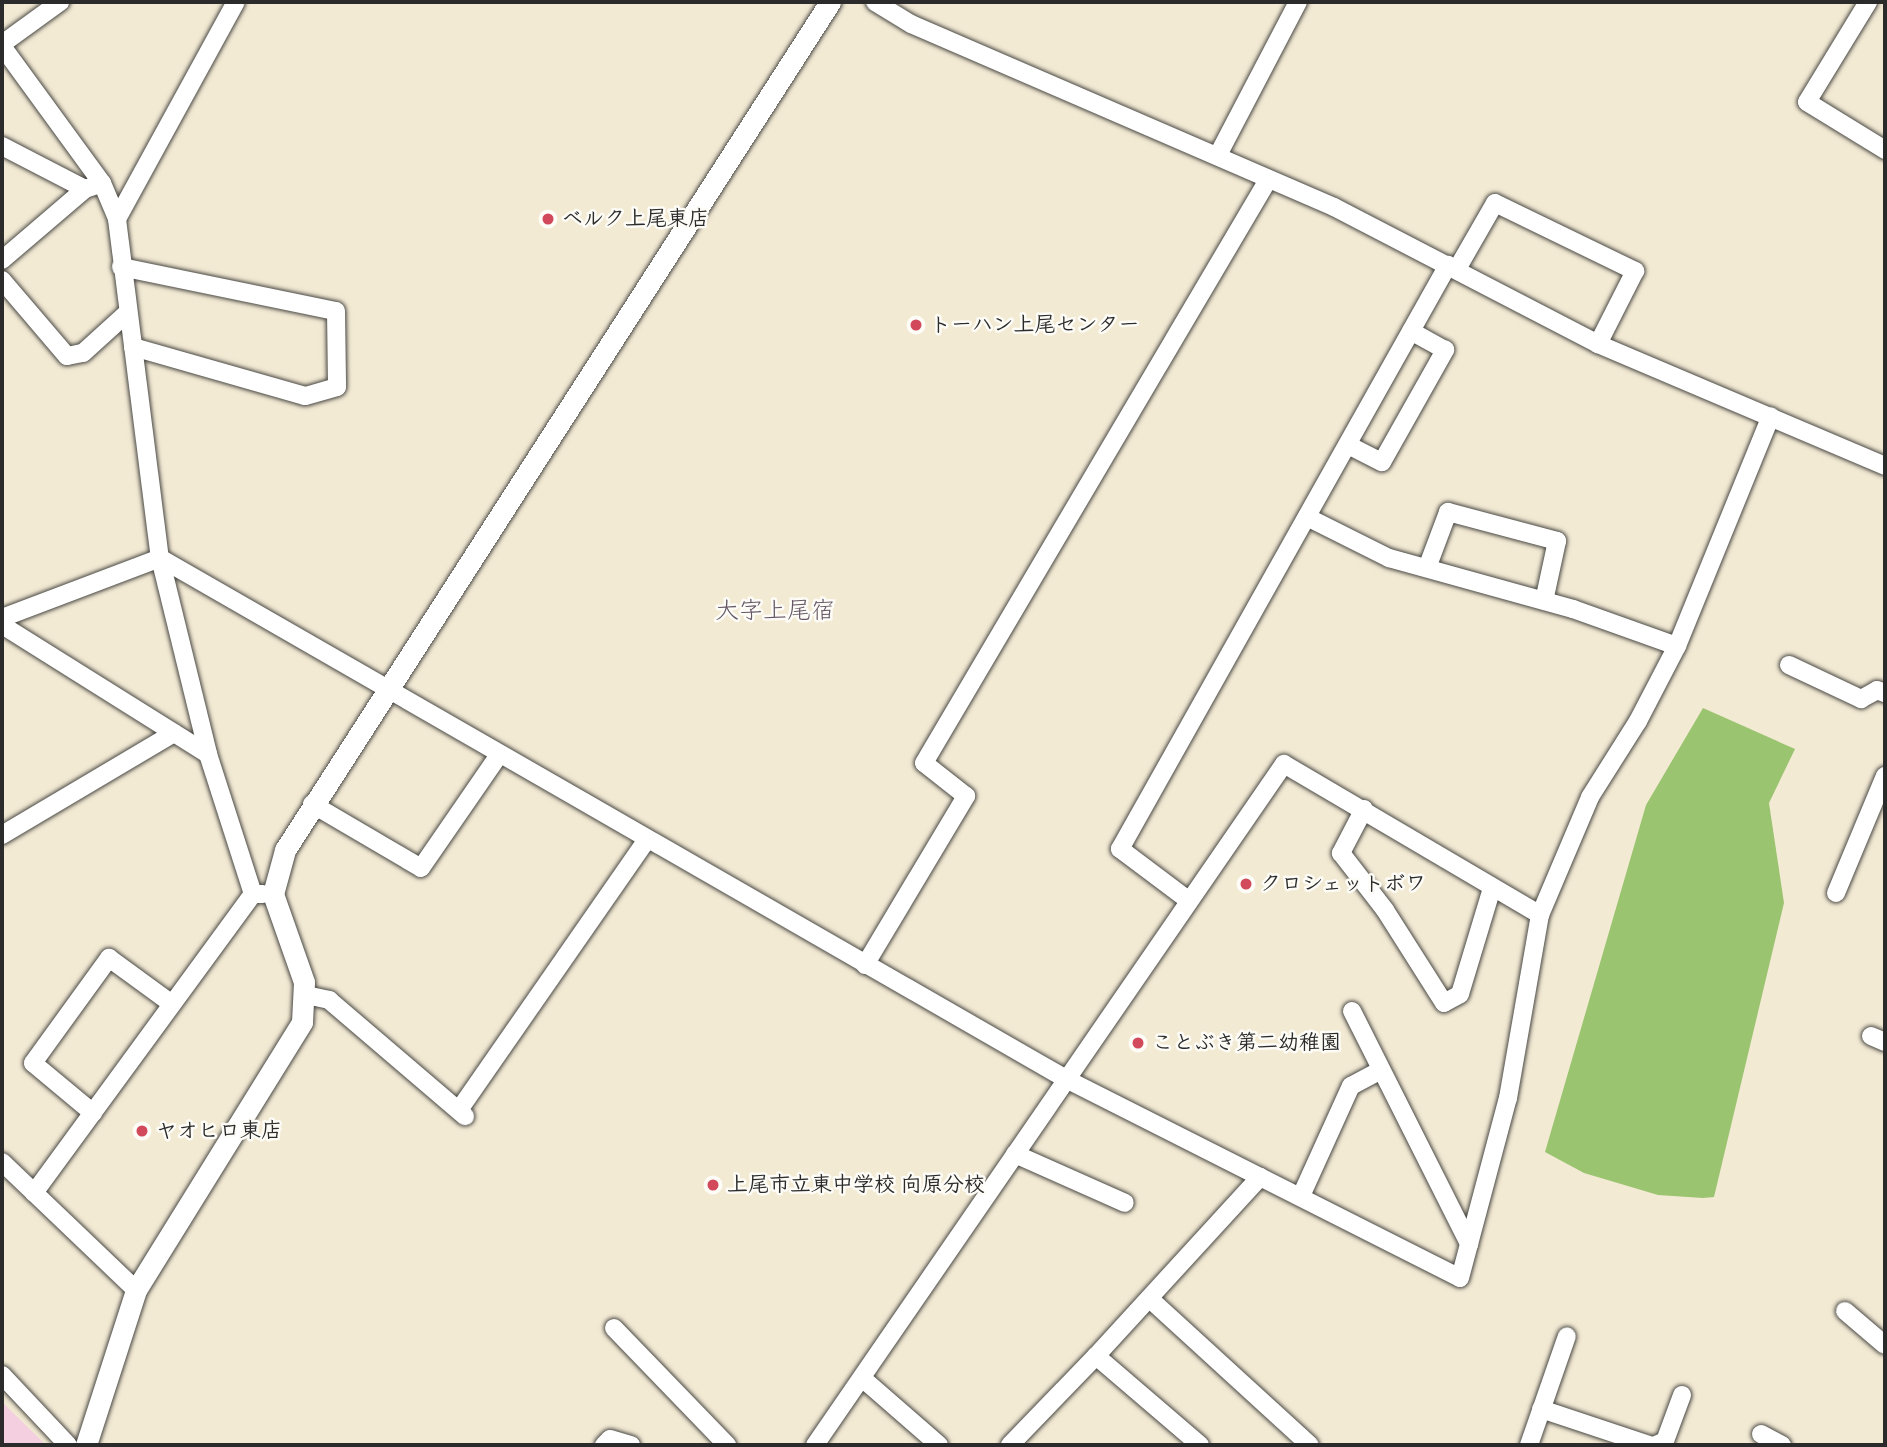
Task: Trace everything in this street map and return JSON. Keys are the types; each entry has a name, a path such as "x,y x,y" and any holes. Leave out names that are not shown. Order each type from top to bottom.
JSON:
{"street":[{"path":"60,2 2,45 102,183 117,219 126,314 133,347 160,558 208,754 306,995 295,1040 136,1290 86,1445"},
{"path":"117,219 236,2"},
{"path":"34,1193 172,1004 263,894 312,804 830,2"},
{"path":"875,2 898,8 1268,180 1334,207 1598,344 1885,466"},
{"path":"1219,155 1298,2"},
{"path":"1868,2 1807,102 1885,150"},
{"path":"2,146 85,189"},
{"path":"865,965 966,796 924,763 1268,180"},
{"path":"2,260 85,189 102,183"},
{"path":"1188,900 1121,849 1411,331 1495,203 1635,271 1598,344"},
{"path":"121,267 336,311 337,387 304,397 133,347"},
{"path":"2,280 66,356 83,353 126,314"},
{"path":"1348,445 1382,462 1445,350 1411,331"},
{"path":"160,558 1066,1079 1460,1278 1508,1098 1540,915 1590,797 1638,721 1676,646 1771,416"},
{"path":"1427,569 1448,512 1557,541 1544,601"},
{"path":"1307,517 1389,558 1544,601 1676,646"},
{"path":"2,618 160,558"},
{"path":"2,625 208,754"},
{"path":"1789,665 1861,699 1877,690 1885,693"},
{"path":"2,835 174,733"},
{"path":"312,804 421,868 499,755"},
{"path":"824,1442 862,1378 1284,764 1540,915"},
{"path":"1836,893 1885,776"},
{"path":"1364,809 1341,853 1385,910 1444,1003 1460,994 1492,888"},
{"path":"306,995 329,1000 462,1113 647,840"},
{"path":"93,1113 33,1063 55,1031 109,958 172,1004"},
{"path":"1352,1011 1373,1045 1381,1070 1469,1244"},
{"path":"1301,1196 1351,1086 1381,1070"},
{"path":"1015,1154 1125,1203"},
{"path":"2,1162 136,1290"},
{"path":"1010,1445 1151,1300 1260,1177"},
{"path":"1151,1300 1310,1445"},
{"path":"1845,1311 1885,1345"},
{"path":"614,1328 727,1445"},
{"path":"1529,1445 1567,1336"},
{"path":"1096,1356 1200,1445"},
{"path":"2,1375 68,1445"},
{"path":"862,1378 939,1445"},
{"path":"1657,1445 1665,1441 1682,1395"},
{"path":"1541,1409 1649,1445"},
{"path":"1761,1434 1782,1445"},
{"path":"604,1445 610,1439 631,1445"}],"shaded area":[{"path":"2,1402 46,1445 2,1445"}],"green space":[{"path":"1703,708 1795,749 1769,803 1784,903 1714,1197 1703,1198 1658,1195 1584,1173 1545,1152 1646,805"}],"place":[{"name":"ベルク上尾東店","path":"548,219"},
{"name":"トーハン上尾センター","path":"916,325"},
{"name":"クロシェットボワ","path":"1246,884"},
{"name":"ことぶき第二幼稚園","path":"1138,1043"},
{"name":"ヤオヒロ東店","path":"142,1131"},
{"name":"上尾市立東中学校 向原分校","path":"713,1185"}],"district":[{"name":"大字上尾宿","path":"775,612"}]}
